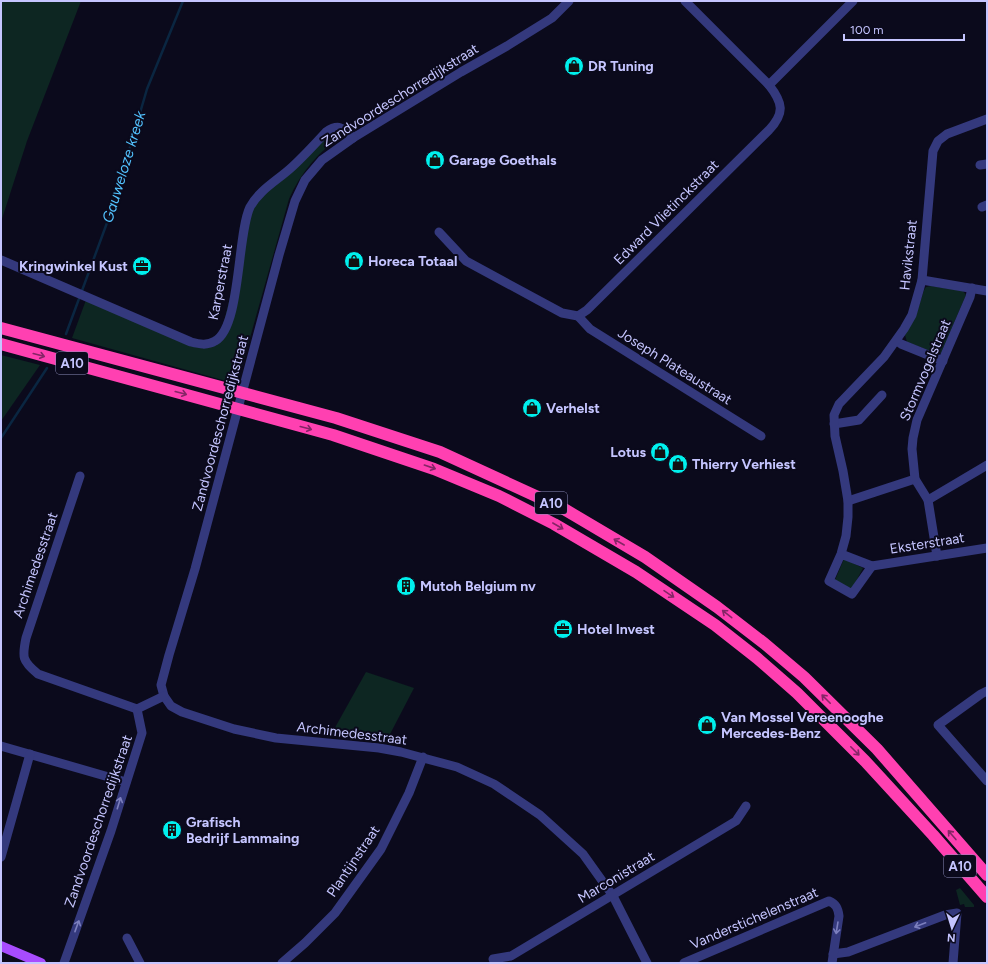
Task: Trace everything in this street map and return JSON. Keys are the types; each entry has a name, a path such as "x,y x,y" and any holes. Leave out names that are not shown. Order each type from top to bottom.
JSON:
{"highway":[{"name":"A10","path":"1,328 336,418 440,452 564,509 645,557 718,607 765,644 804,678 877,749 987,875"},
{"name":"A10","path":"1,344 341,438 434,469 498,496 554,524 636,572 715,625 757,658 797,694 865,761 933,835 987,897"}],"main road":[{"path":"1,946 41,963"}],"street":[{"name":"Zandvoordeschorredijkstraat","path":"164,696 161,685 167,662 195,569 295,200 304,180 322,160 353,138 552,18 569,1"},
{"name":"Edward Vlietinckstraat","path":"578,316 587,310 777,122 780,112 780,102 776,94 769,85 685,1"},
{"path":"769,85 853,1"},
{"name":"Havikstraat","path":"841,554 847,530 848,500 835,436 834,415 839,404 884,357 897,341 912,315 922,280 933,151 938,140 947,134 987,119"},
{"name":"Karperstraat","path":"1,260 191,342 203,344 215,342 225,330 232,307 245,226 249,209 254,201 332,128 337,126 343,128 353,138"},
{"path":"439,232 466,261 562,313 578,316"},
{"path":"922,280 987,291"},
{"name":"Stormvogelstraat","path":"937,556 928,500 915,478 912,449 915,428 920,411 943,361 970,297 972,288"},
{"name":"Joseph Plateaustraat","path":"578,316 590,330 761,436"},
{"path":"897,341 943,361"},
{"path":"834,424 859,420 882,395"},
{"path":"928,500 987,465"},
{"name":"Archimedesstraat","path":"80,476 26,638 23,654 28,666 38,674 137,710"},
{"path":"848,500 915,478"},
{"name":"Eksterstraat","path":"841,554 872,566 987,548"},
{"path":"841,554 829,581 852,594 872,566"},
{"path":"987,691 938,725 987,781"},
{"path":"137,710 164,696"},
{"name":"Archimedesstraat","path":"164,696 171,706 182,712 234,729 276,738 384,749 423,757 456,767 494,784 540,815 583,854 613,896 647,963"},
{"name":"Zandvoordeschorredijkstraat","path":"64,963 111,831 142,733 137,710"},
{"path":"1,746 126,782"},
{"path":"1,857 30,754"},
{"name":"Plantijnstraat","path":"282,963 305,943 335,913 381,849 409,793 423,757"},
{"name":"Marconistraat","path":"493,959 511,956 613,896 736,820 746,806"},
{"name":"Vanderstichelenstraat","path":"684,963 829,901 835,903 839,910 832,958"},
{"path":"832,958 945,915 957,913 953,963"},
{"path":"127,938 140,963"}],"green space":[{"path":"1,1 81,1 27,141 1,222"},
{"path":"341,130 344,134 327,147 305,171 289,199 237,384 72,338 86,300 192,346 219,342 251,212 257,202 332,131"},
{"path":"931,286 963,291 966,295 941,353 938,354 907,342 905,335 917,312 924,290 926,287"},
{"path":"1,355 40,365 1,421"},
{"path":"844,559 863,568 852,589 835,580"},
{"path":"366,672 414,688 388,738 332,733"},
{"path":"960,888 974,907 965,907 964,904 960,905 956,890"}],"waterway":[{"name":"Gauweloze kreek","path":"66,334 111,212 147,89 183,1"},
{"name":"Gauweloze kreek","path":"1,438 47,368"}],"place":[{"name":"DR Tuning","path":"574,66"},
{"name":"Garage Goethals","path":"435,160"},
{"name":"Horeca Totaal","path":"354,261"},
{"name":"Kringwinkel Kust","path":"142,266"},
{"name":"Verhelst","path":"532,408"},
{"name":"Lotus","path":"660,452"},
{"name":"Thierry Verhiest","path":"678,464"},
{"name":"Mutoh Belgium nv","path":"406,586"},
{"name":"Hotel Invest","path":"563,629"},
{"name":"Van Mossel Vereenooghe Mercedes-Benz","path":"707,725"},
{"name":"Grafisch Bedrijf Lammaing","path":"172,830"}]}
